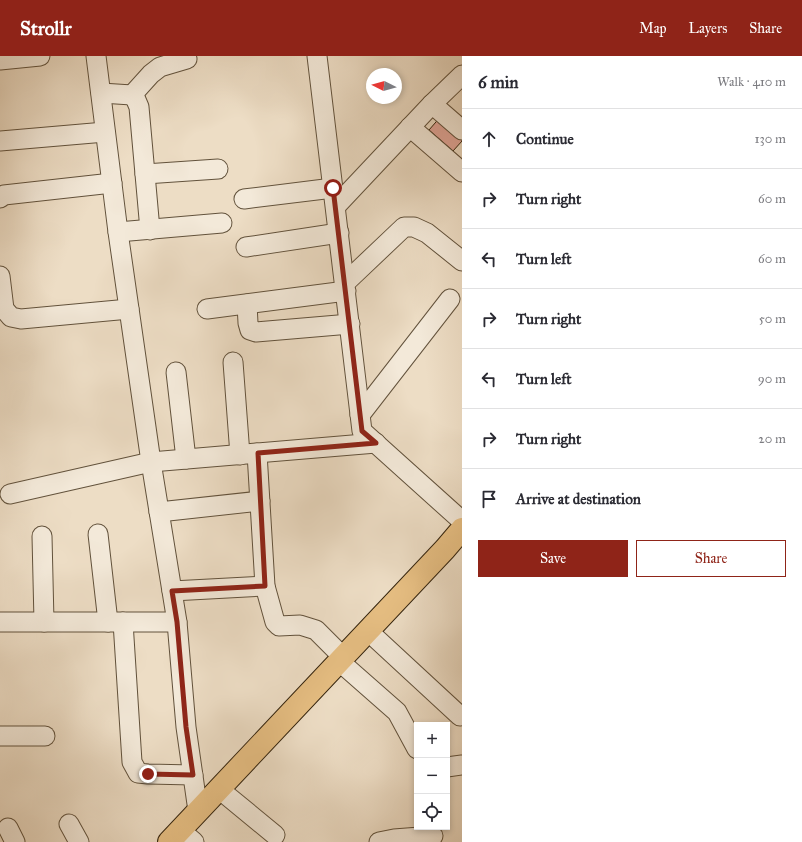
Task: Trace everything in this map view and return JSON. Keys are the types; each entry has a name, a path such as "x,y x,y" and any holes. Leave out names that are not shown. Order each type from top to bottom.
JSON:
{"main road":[{"path":"181,838 198,811 462,529"}],"street":[{"path":"0,60 40,56"},
{"path":"96,56 129,309 151,462 177,622 186,727 198,811"},
{"path":"317,56 362,431 462,521"},
{"path":"132,95 151,74 160,67 187,59"},
{"path":"244,199 334,197 410,127 462,75"},
{"path":"101,93 132,95 139,107 150,230"},
{"path":"432,104 462,130"},
{"path":"410,127 462,172"},
{"path":"0,141 106,132"},
{"path":"145,174 218,169"},
{"path":"0,198 4,195 112,183"},
{"path":"118,232 222,224"},
{"path":"207,309 247,304 345,287 404,227 414,227 427,233 462,261"},
{"path":"246,247 339,233"},
{"path":"0,276 4,309 10,317 22,319 129,309"},
{"path":"360,415 450,299"},
{"path":"247,304 250,330 256,332 350,324"},
{"path":"233,362 249,454 260,501 265,586 275,622 278,626 300,625 316,630 341,659 397,712 414,743"},
{"path":"176,372 186,459"},
{"path":"10,494 151,462 376,443"},
{"path":"159,512 260,501"},
{"path":"98,534 115,622 132,762 138,772 148,774 193,775"},
{"path":"42,536 44,622"},
{"path":"172,591 265,586"},
{"path":"0,622 177,622"},
{"path":"368,631 460,716"},
{"path":"0,736 45,736"},
{"path":"450,767 462,765"},
{"path":"219,789 274,835"},
{"path":"70,824 79,842"},
{"path":"380,842 433,835"}],"building":[{"path":"442,115 462,132 462,141 453,151 429,130"}],"route":[{"path":"148,774 193,775 186,727 177,622 172,591 265,586 258,453 376,443 362,431 333,188"}]}
